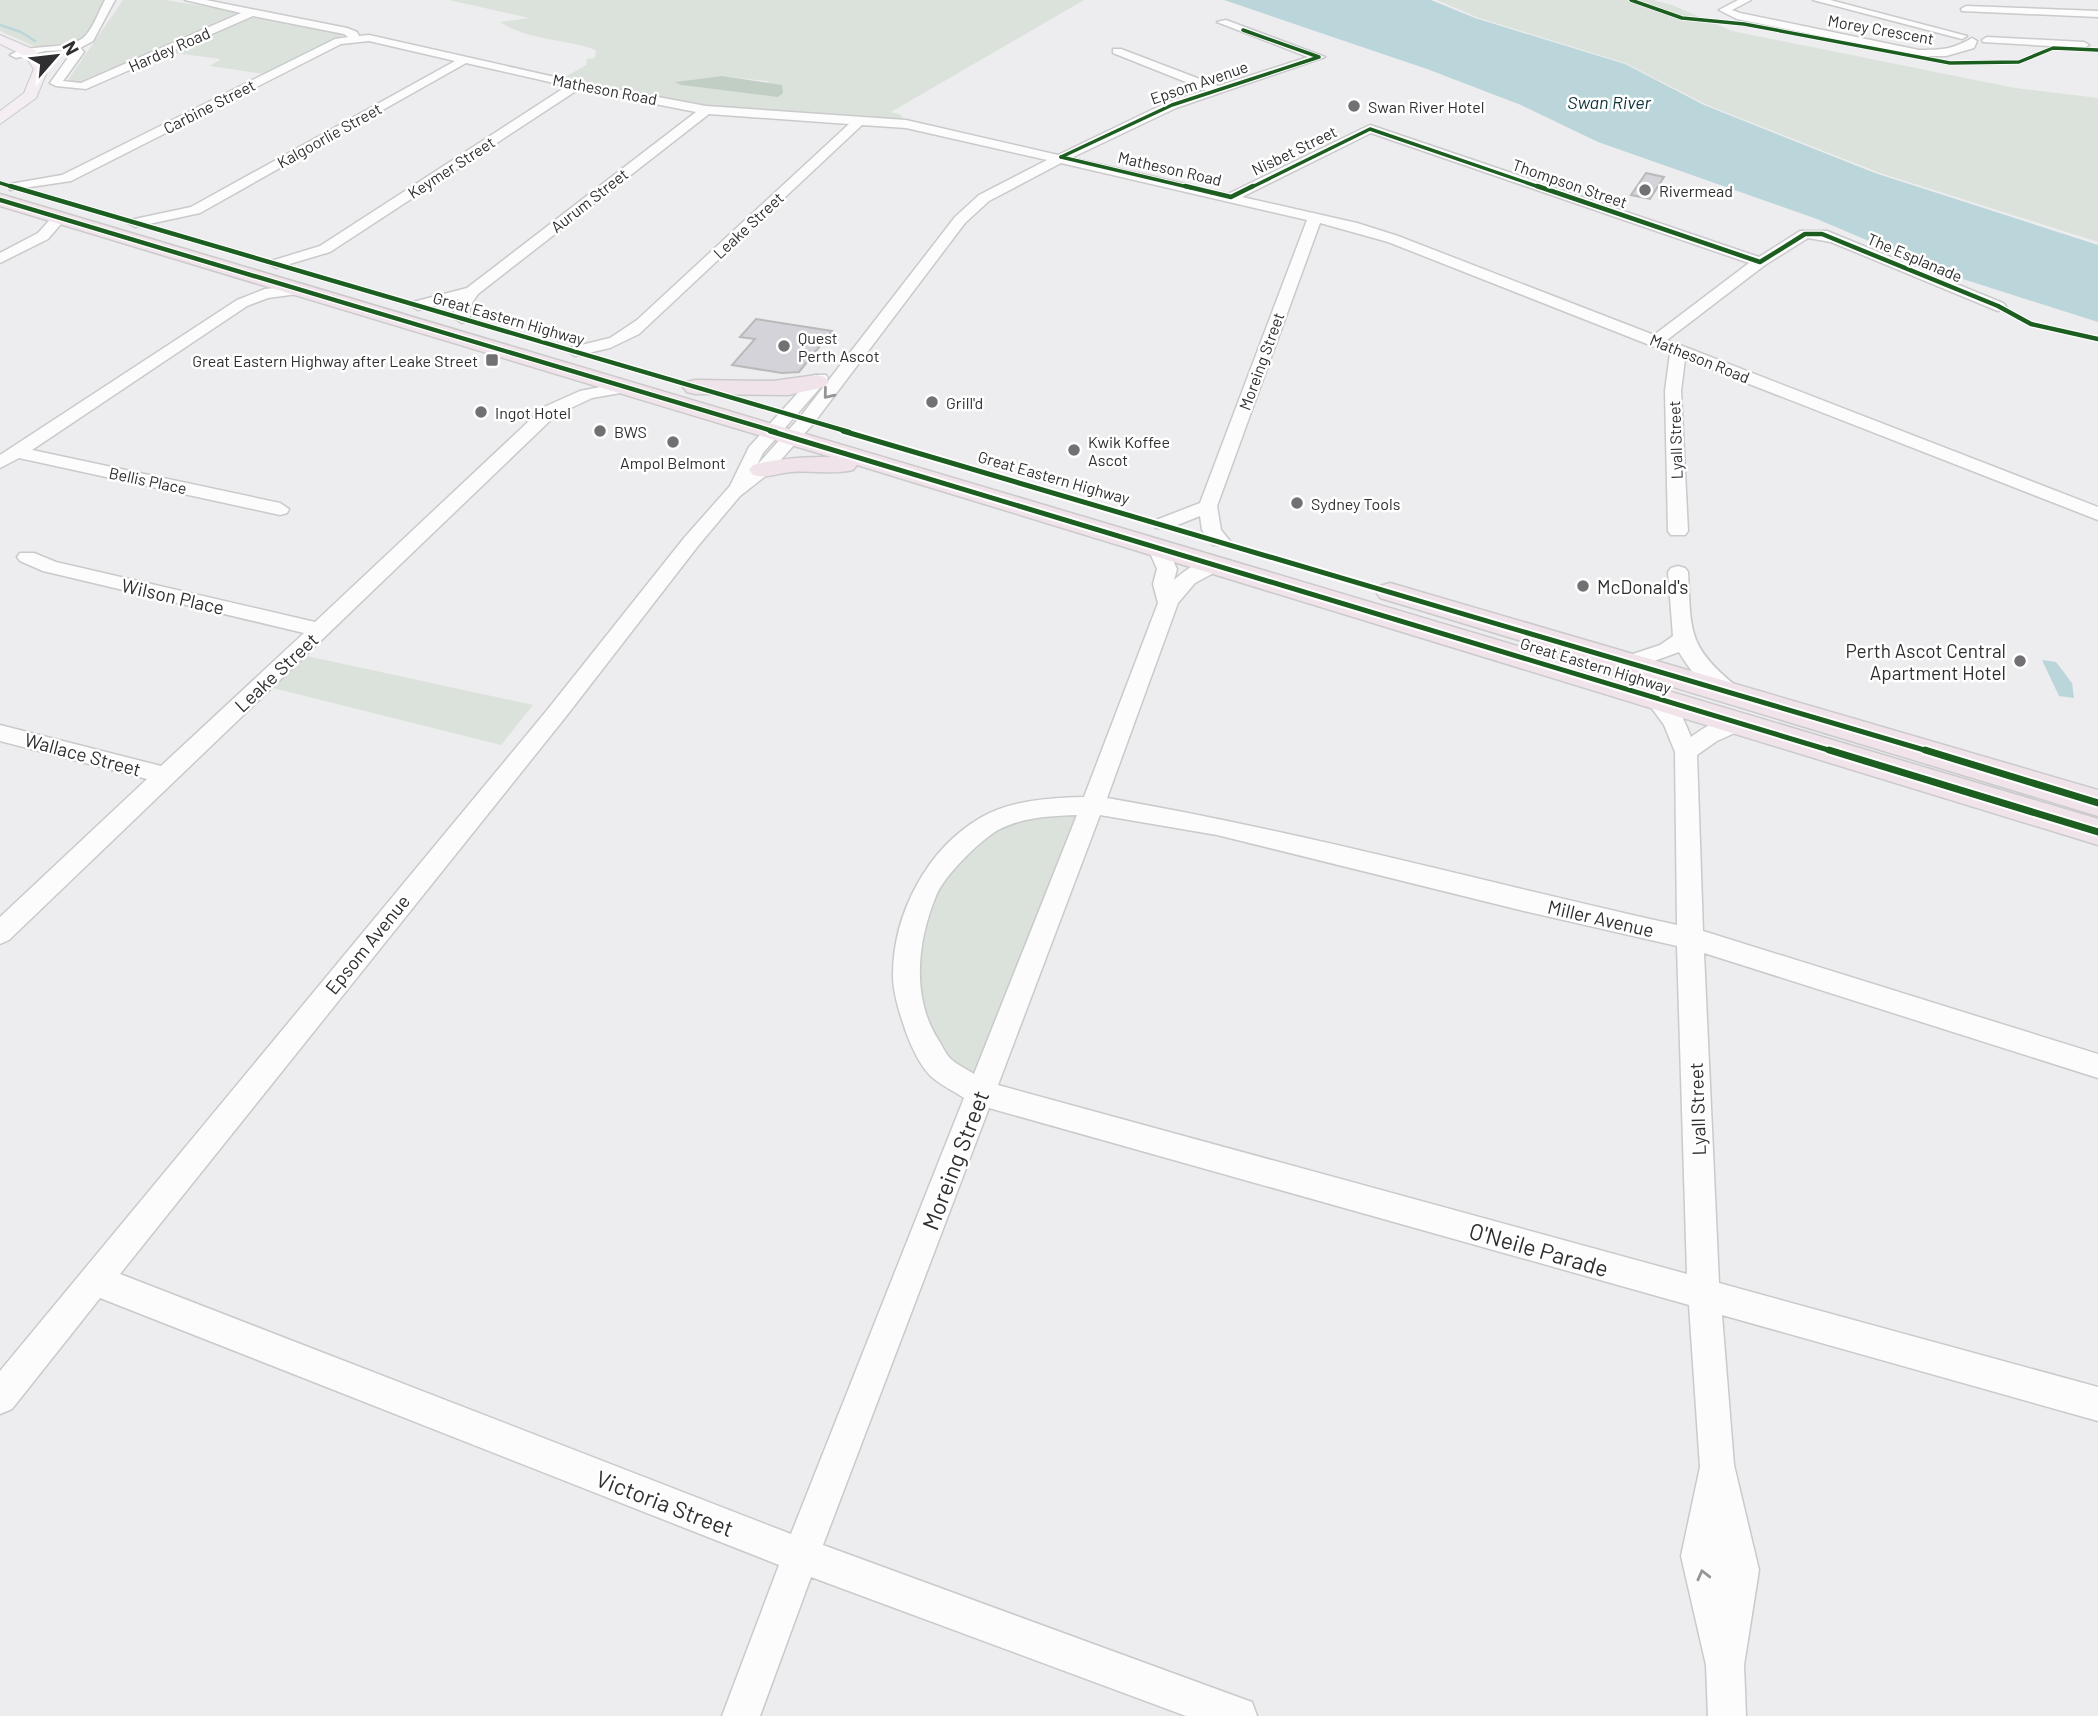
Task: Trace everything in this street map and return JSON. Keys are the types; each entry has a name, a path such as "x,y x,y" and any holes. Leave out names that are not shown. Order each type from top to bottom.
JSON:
{"highway":[{"name":"Great Eastern Highway","path":"5,190 47,197 276,264 307,282 1218,552 1585,676 2098,832"},
{"name":"Great Eastern Highway","path":"5,190 60,217 257,277 307,282 418,306 462,318 571,360"},
{"name":"Great Eastern Highway","path":"623,376 695,387 890,466 1160,535"},
{"path":"695,387 718,385 784,388 817,382"},
{"path":"762,470 792,464 890,466"},
{"name":"Great Eastern Highway","path":"1218,552 1349,580 1633,662 2098,803"},
{"path":"1349,580 1336,585 1336,594 1544,657 1585,676"},
{"path":"1831,722 1875,747 2098,816"}],"main road":[{"path":"0,39 22,58"},
{"path":"0,44 41,67 38,82 27,99 0,119"},
{"path":"0,102 13,89"}],"street":[{"path":"22,58 53,47 73,47 89,39 110,0"},
{"name":"Matheson Road","path":"190,0 256,11 347,31 353,34 354,38 369,38 577,85 706,110 906,124 1315,217 1393,239 2098,514"},
{"name":"Morey Crescent","path":"1746,0 1724,10 1737,16 1919,53 1946,53 1970,46 1971,25"},
{"path":"1818,0 1858,10 1971,25 2084,45"},
{"path":"1858,10 1877,2"},
{"name":"Hardey Road","path":"73,47 78,52 56,83 82,87 256,11"},
{"path":"1971,25 2098,15"},
{"name":"Epsom Avenue","path":"0,1397 734,492 755,451 790,426 860,353 960,220 984,198 1172,104 1319,57 1222,22"},
{"name":"Carbine Street","path":"5,190 66,178 339,41 354,38"},
{"path":"1117,51 1214,89"},
{"name":"Kalgoorlie Street","path":"172,233 195,210 464,60"},
{"name":"Keymer Street","path":"276,264 324,249 577,85"},
{"name":"Aurum Street","path":"418,306 472,291 706,110"},
{"name":"Leake Street","path":"550,411 562,390 571,360 636,331 861,120"},
{"name":"Nisbet Street","path":"1231,197 1370,129"},
{"name":"Thompson Street","path":"1370,129 1760,262"},
{"name":"Carbine Street","path":"47,197 66,178"},
{"name":"Kalgoorlie Street","path":"135,223 195,210"},
{"path":"43,236 60,217"},
{"name":"Moreing Street","path":"1208,506 1315,217"},
{"path":"0,259 43,236 93,227"},
{"name":"The Esplanade","path":"1760,262 1805,234 1822,234 1998,306"},
{"path":"0,463 242,303 307,282 311,265 324,249"},
{"path":"1656,341 1760,262"},
{"path":"242,303 251,293 257,277"},
{"path":"462,318 462,306 472,291"},
{"name":"Epsom Avenue","path":"734,492 762,470 817,382 841,352 877,327"},
{"name":"Leake Street","path":"0,933 550,411 573,397 623,376 636,331"},
{"name":"Lyall Street","path":"1678,350 1673,391 1678,531"},
{"name":"Bellis Place","path":"16,452 280,509"},
{"path":"1160,535 1208,506 1218,552"},
{"name":"Moreing Street","path":"1160,535 1167,569 1163,584 1168,603"},
{"name":"Moreing Street","path":"741,1716 800,1555 1094,805 1168,603 1178,585 1218,552"},
{"name":"Wilson Place","path":"27,557 50,567 321,629"},
{"path":"1678,572 1682,640 1701,670 1727,690"},
{"path":"1633,662 1667,650 1682,640"},
{"name":"Lyall Street","path":"1654,696 1674,722 1686,752 1690,938 1704,1296 1717,1465 1699,1556 1725,1665 1727,1716"},
{"path":"1686,752 1709,735 1738,722"},
{"name":"Wallace Street","path":"0,733 166,776"},
{"name":"Miller Avenue","path":"981,1093 941,1068 922,1038 912,1011 906,978 907,949 925,890 956,851 989,824 1033,808 1094,805 1217,825 1524,901 1690,938 2098,1066"},
{"name":"O'Neile Parade","path":"981,1093 2098,1404"},
{"name":"Victoria Street","path":"96,1281 800,1555 1238,1716"}],"shaded area":[{"path":"0,0 110,0 82,41 36,47 0,31"},
{"path":"123,0 165,0 240,12 87,81 72,84 68,80"},
{"path":"449,0 1084,0 891,112 901,115 906,124 706,110 558,81 586,65 587,59 595,58 596,50 534,36 500,22 529,18","holes":["722,76 767,81 778,96 681,85 676,82"]},
{"path":"1437,0 1653,0 1672,5 1732,31 2015,88 2098,98 2098,242 1880,173 1707,105 1625,63 1479,18"},
{"path":"254,16 343,35 264,74 210,66 221,59 167,52"},
{"path":"722,76 782,85 783,93 778,97 681,85 675,82"},
{"path":"302,655 533,705 501,745 269,687"},
{"path":"1094,805 981,1093 941,1068 907,949 956,851 989,824"}],"water":[{"name":"Swan River","path":"1224,0 1431,0 1475,18 1625,64 1704,105 1875,173 2098,245 2098,322 1944,273 1817,219 1598,142 1521,105 1427,69"},
{"path":"2042,660 2056,662 2072,683 2074,698 2059,696"}],"building":[{"name":"Rivermead","path":"1646,173 1664,177 1650,199 1631,195"},
{"name":"Quest Perth Ascot","path":"756,319 832,331 799,372 782,373 732,365 755,339 740,337"}],"waterway":[{"path":"0,25 21,32 35,41"}],"cycle path":[{"path":"1631,0 1682,18 1744,24 1950,63 2019,62 2053,48 2098,50"},
{"path":"1061,157 1172,105 1319,57 1243,30"},
{"path":"1061,157 1231,197 1370,129 1760,262 1805,234 1822,234 1998,306 2031,324 2098,339"},
{"path":"0,183 1727,690 2098,803"},
{"path":"0,200 1216,564 2098,832"}],"place":[{"name":"Swan River Hotel","path":"1354,106"},
{"name":"Rivermead","path":"1645,190"},
{"name":"Quest Perth Ascot","path":"784,346"},
{"name":"Great Eastern Highway after Leake Street","path":"492,360"},
{"name":"Grill'd","path":"932,402"},
{"name":"Ingot Hotel","path":"481,412"},
{"name":"BWS","path":"600,431"},
{"name":"Ampol Belmont","path":"673,442"},
{"name":"Kwik Koffee Ascot","path":"1074,450"},
{"name":"Sydney Tools","path":"1297,503"},
{"name":"McDonald's","path":"1583,586"},
{"name":"Perth Ascot Central Apartment Hotel","path":"2020,661"}]}
